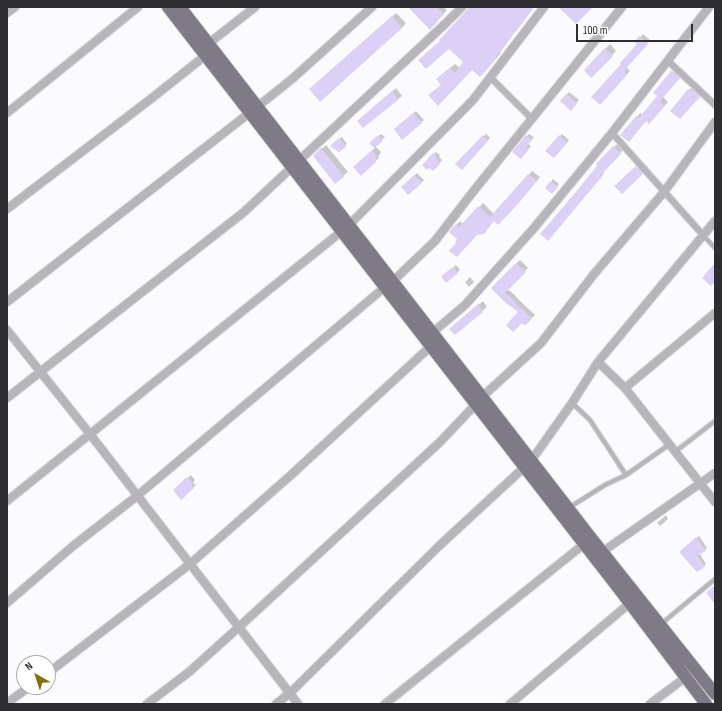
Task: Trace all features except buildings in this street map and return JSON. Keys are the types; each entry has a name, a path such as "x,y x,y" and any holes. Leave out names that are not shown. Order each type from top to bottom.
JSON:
{"main road":[{"path":"168,7 207,49"},
{"path":"180,7 207,49 416,319 431,346 479,401"},
{"path":"416,319 432,333 479,401 528,464 584,544 706,704"},
{"path":"528,464 568,508 715,694"}],"street":[{"path":"7,13 15,7"},
{"path":"7,113 138,7"},
{"path":"7,209 146,103 255,7"},
{"path":"7,302 254,110 292,79 372,7"},
{"path":"7,398 244,212 462,7"},
{"path":"7,501 346,228 473,100 544,7"},
{"path":"7,603 73,546 137,496 389,284 435,241 622,7"},
{"path":"432,333 464,305 534,228 612,133 709,7"},
{"path":"668,61 715,105"},
{"path":"491,78 532,119"},
{"path":"147,704 189,672 239,627 440,442 479,401 541,343 594,274 664,192 715,122"},
{"path":"612,133 703,235"},
{"path":"276,704 290,693 366,619 438,546 528,464 572,403 598,362 715,221"},
{"path":"625,388 715,313"},
{"path":"7,330 90,434 298,704"},
{"path":"56,667 190,564 291,475 431,346"},
{"path":"598,362 625,388 715,502"},
{"path":"602,552 715,473"},
{"path":"385,704 584,544"},
{"path":"510,704 630,603"},
{"path":"650,704 686,677"},
{"path":"7,703 18,695"}],"lane":[{"path":"703,235 715,248"},
{"path":"572,403 590,420 626,475"},
{"path":"676,451 715,421"},
{"path":"568,508 605,485 626,475 670,444"},
{"path":"660,625 715,579"}]}
